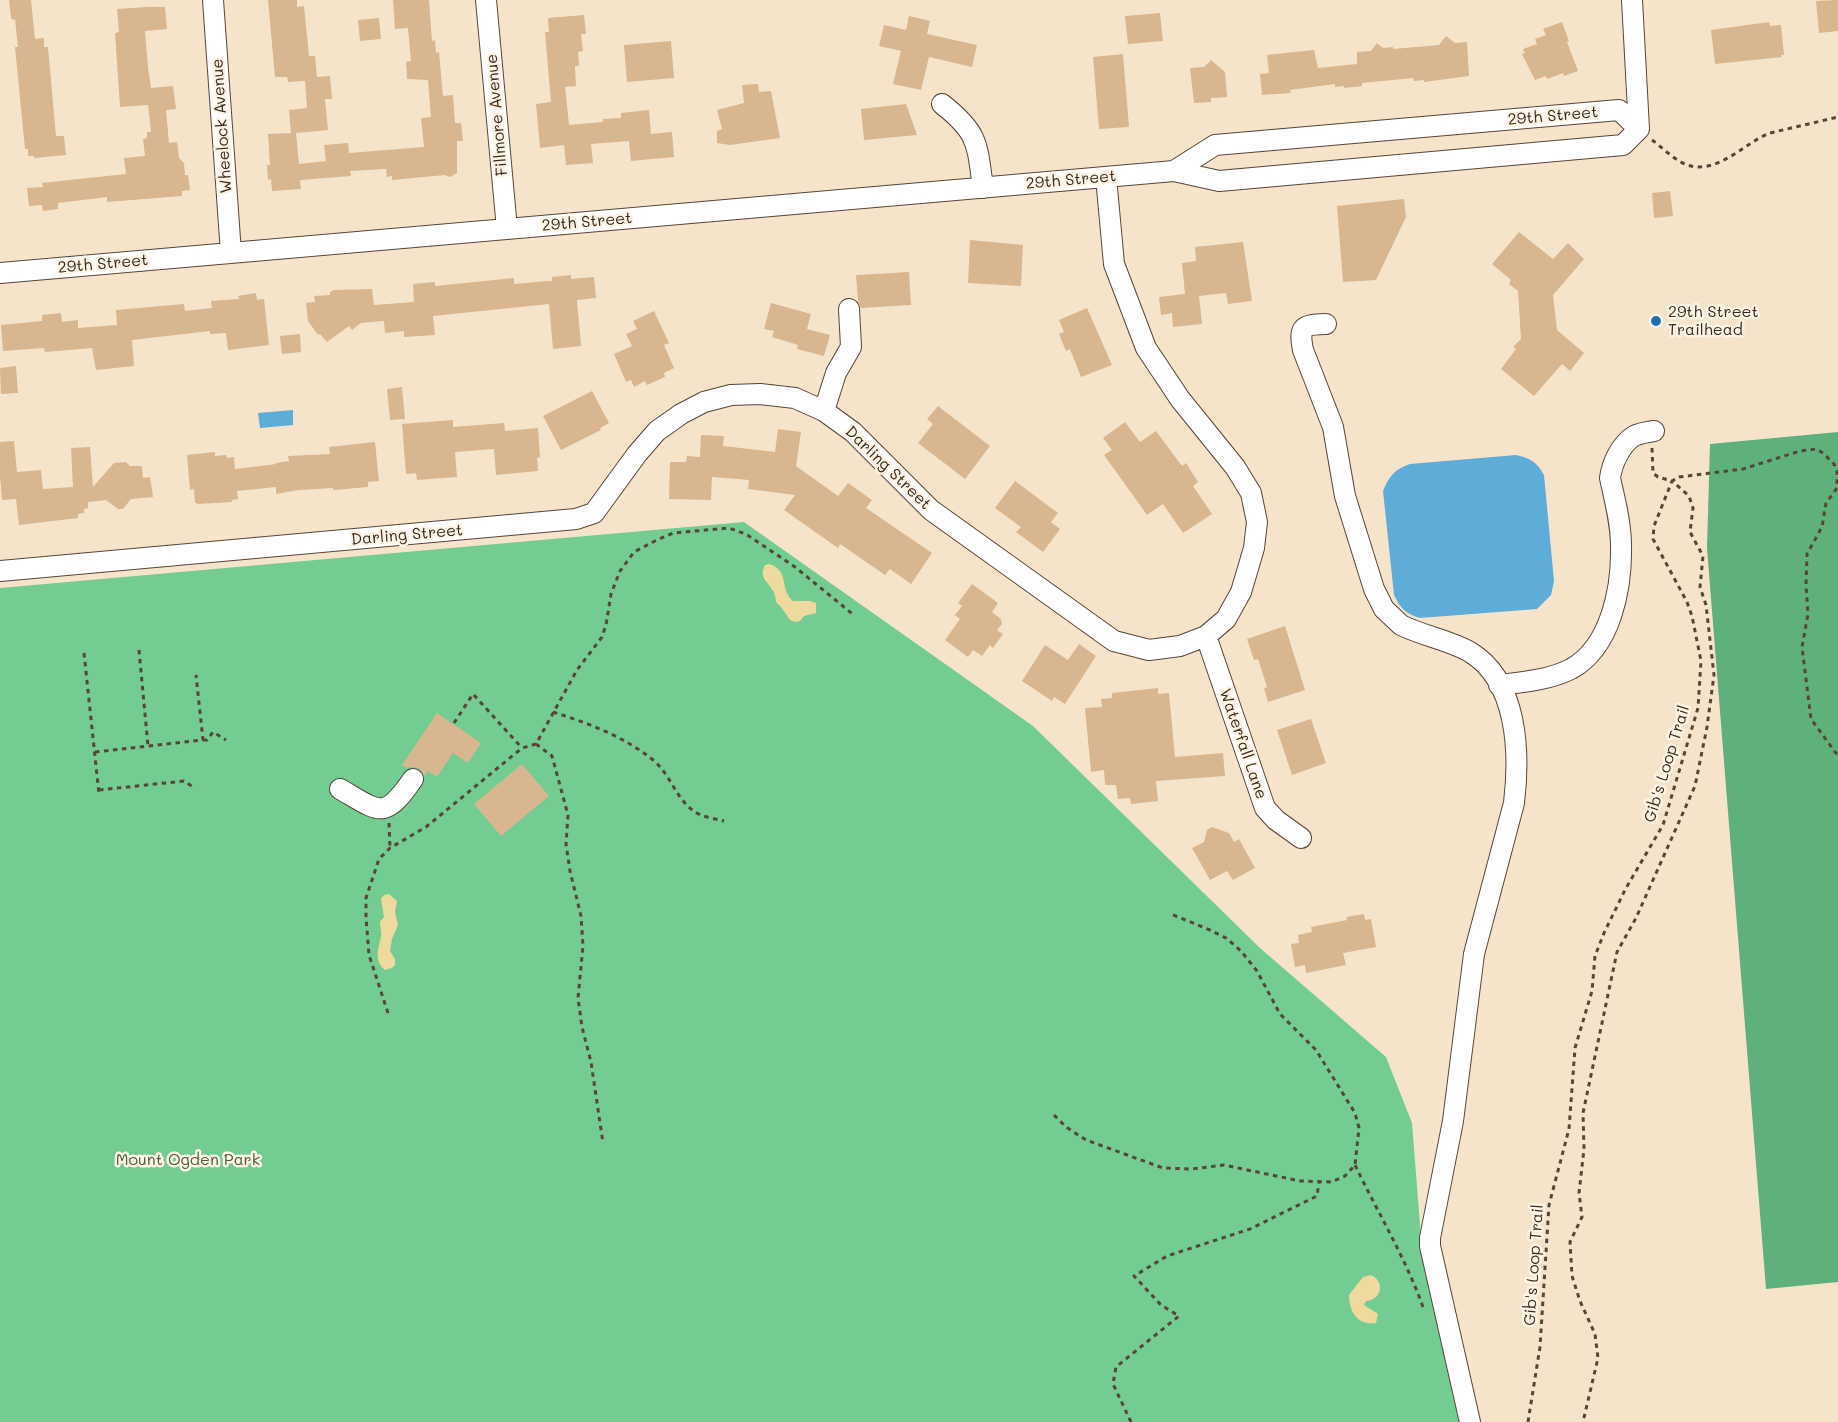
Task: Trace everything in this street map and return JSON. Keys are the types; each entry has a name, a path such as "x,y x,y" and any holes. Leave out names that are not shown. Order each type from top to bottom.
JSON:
{"street":[{"name":"Wheelock Avenue","path":"213,0 231,252"},
{"name":"Fillmore Avenue","path":"486,0 507,229"},
{"path":"1632,0 1639,129"},
{"path":"942,104 960,118 974,137 982,188"},
{"name":"29th Street","path":"0,273 1174,171 1219,181 1623,146 1639,129 1619,110 1215,145 1174,171"},
{"name":"Darling Street","path":"0,571 576,519 594,513 637,454 657,431 681,414 704,402 731,395 760,394 795,398 824,411 854,432 931,510 1114,641 1149,650 1180,646 1206,636 1226,619 1241,592 1254,548 1257,522 1251,493 1235,467 1180,399 1146,348 1114,264 1106,177"},
{"path":"824,411 836,373 851,347 849,309"},
{"path":"1326,324 1305,327 1302,330 1303,350 1333,427 1345,496 1379,601 1392,618 1401,625 1467,650 1479,658 1494,673 1508,706 1514,728 1516,783 1514,803 1474,954 1453,1121 1430,1238 1470,1422"},
{"path":"1499,685 1559,674 1580,663 1598,642 1607,627 1620,569 1620,524 1610,478 1611,472 1614,462 1630,440 1640,434 1653,431"},
{"name":"Waterfall Lane","path":"1206,636 1265,808 1276,820 1301,838"},
{"path":"340,789 373,807 388,808 398,800 413,779"}],"path":[{"path":"1639,129 1680,161 1688,165 1699,166 1721,161 1770,133 1838,117"},
{"path":"1653,431 1653,473 1672,481 1679,477 1743,469 1800,451 1816,449 1834,464 1837,471 1837,488 1826,503 1822,527 1807,554 1808,614 1802,647 1811,719 1838,756"},
{"name":"Gib's Loop Trail","path":"1528,1422 1540,1347 1549,1205 1569,1129 1575,1048 1592,991 1595,956 1626,888 1663,825 1698,708 1701,662 1692,616 1687,602 1653,539 1654,525 1672,481 1689,496 1693,508 1689,532 1703,556 1700,587 1706,606 1714,675 1707,727 1695,786 1636,918 1617,952 1582,1113 1584,1149 1579,1193 1582,1218 1570,1242 1572,1276 1595,1334 1598,1358 1583,1422"},
{"path":"388,1013 369,956 366,917 366,898 379,859 390,848 426,827 522,748 536,744 577,670 602,637 620,571 634,552 673,533 729,528 746,534 795,567 855,616"},
{"path":"138,650 148,746"},
{"path":"84,653 99,792 184,781 193,788"},
{"path":"196,675 203,740"},
{"path":"453,723 473,694 522,748"},
{"path":"553,712 587,723 641,750 656,762 679,796 692,809 701,815 724,821"},
{"path":"95,752 207,740 213,732 226,740"},
{"path":"536,744 552,756 568,815 566,844 583,936 578,998 582,1027 591,1062 603,1143"},
{"path":"388,808 390,848"},
{"path":"1171,914 1226,938 1241,951 1257,971 1280,1014 1316,1050 1355,1113 1359,1128 1355,1165 1415,1282 1425,1310"},
{"path":"1054,1115 1066,1127 1086,1140 1163,1168 1192,1169 1224,1165 1300,1181 1331,1182 1345,1176 1355,1165"},
{"path":"1131,1422 1113,1384 1116,1367 1179,1316 1161,1305 1134,1276 1167,1256 1250,1229 1317,1196 1319,1182"}],"green space":[{"path":"1838,432 1838,1282 1766,1289 1707,548 1710,444"},
{"name":"Mount Ogden Park","path":"744,522 1033,726 1260,948 1386,1057 1412,1123 1422,1250 1478,1422 0,1422 0,588"}],"sand":[{"path":"769,564 780,571 786,591 793,601 816,603 816,613 804,616 800,621 790,620 776,602 773,591 763,575 765,565"},
{"path":"389,894 397,901 395,912 398,925 390,951 395,959 395,965 385,970 379,963 378,955 380,922 384,917 381,899 384,895"},
{"path":"1371,1275 1379,1282 1380,1290 1375,1298 1366,1301 1364,1305 1378,1314 1376,1323 1364,1322 1356,1316 1351,1307 1349,1295 1363,1277"}],"water":[{"path":"293,410 293,425 260,428 258,413"},
{"path":"1516,455 1533,461 1544,475 1554,581 1551,595 1537,609 1420,618 1411,615 1401,607 1394,595 1383,491 1390,477 1400,468 1410,464"}],"building":[{"path":"9,0 31,0 35,39 44,38 44,47 48,47 56,136 64,136 66,155 34,158 34,156 28,156 28,149 25,149 15,47 18,47 15,19 12,20 11,17"},
{"path":"268,0 297,0 297,7 304,6 309,56 315,56 317,77 330,76 332,99 325,99 328,130 296,133 299,164 326,161 324,145 348,143 349,153 424,147 421,118 431,117 428,80 407,79 406,62 411,61 408,28 395,29 393,0 429,0 432,41 435,40 436,53 439,52 443,96 453,95 455,123 461,123 463,141 457,141 457,173 450,177 445,175 392,180 392,176 387,177 386,169 350,171 351,176 300,180 301,189 272,191 271,179 268,180 267,165 270,165 268,134 291,133 289,110 307,108 305,81 288,82 287,77 275,77"},
{"path":"1838,0 1838,31 1819,33 1816,1"},
{"path":"165,7 167,29 145,31 148,67 151,88 173,86 176,109 166,110 169,143 177,142 179,158 184,163 190,190 182,191 182,196 107,202 107,197 58,203 58,209 43,211 42,205 29,206 27,188 43,187 42,183 126,174 124,158 145,156 143,139 147,138 147,132 151,132 148,105 120,107 115,33 119,32 117,9"},
{"path":"1160,13 1163,41 1128,44 1125,16"},
{"path":"584,15 586,34 581,34 583,51 578,52 579,66 575,66 576,86 565,87 569,125 603,122 603,119 621,118 621,113 649,110 651,134 672,132 674,157 631,161 629,141 591,144 593,163 566,165 564,145 540,148 536,104 551,102 545,32 549,32 548,18"},
{"path":"909,16 930,21 927,34 977,45 972,67 929,57 921,90 893,84 901,51 879,46 884,25 906,30"},
{"path":"379,18 381,39 360,41 358,20"},
{"path":"1562,22 1578,71 1564,76 1563,73 1547,79 1546,76 1535,80 1522,54 1525,53 1523,49 1537,44 1535,39 1546,35 1543,29"},
{"path":"1769,22 1770,26 1781,25 1784,55 1781,55 1782,57 1715,64 1711,30"},
{"path":"1446,36 1455,43 1467,42 1469,76 1424,82 1424,80 1414,81 1413,78 1362,83 1362,86 1344,88 1344,86 1335,87 1335,84 1290,90 1291,93 1262,95 1260,74 1269,73 1267,55 1314,50 1318,68 1357,64 1357,52 1371,51 1377,43 1383,48 1393,47 1393,49 1439,45"},
{"path":"671,41 674,78 627,82 624,45"},
{"path":"1123,54 1129,127 1099,129 1093,57"},
{"path":"1211,60 1225,72 1227,97 1211,98 1211,102 1194,103 1190,68 1204,67"},
{"path":"758,84 759,92 771,91 780,138 730,145 717,143 717,131 722,129 717,110 744,103 742,85"},
{"path":"906,104 917,135 864,140 861,109"},
{"path":"1670,191 1673,216 1654,218 1652,193"},
{"path":"1404,199 1406,217 1376,280 1343,282 1337,206"},
{"path":"1519,232 1553,259 1568,243 1584,259 1553,295 1557,330 1584,353 1570,371 1562,364 1534,396 1501,369 1516,349 1513,347 1521,339 1518,291 1509,284 1511,280 1492,264"},
{"path":"970,240 1023,245 1021,286 968,283"},
{"path":"1243,242 1252,301 1228,304 1226,293 1199,296 1202,324 1173,327 1172,313 1161,315 1159,297 1185,294 1182,263 1196,261 1195,247"},
{"path":"909,272 911,305 861,308 858,301 856,275"},
{"path":"571,275 571,279 594,277 596,298 577,300 581,346 553,349 549,304 433,316 435,335 404,337 404,331 385,333 384,321 361,323 352,330 349,326 327,342 320,334 318,335 308,321 306,303 315,302 314,296 330,295 333,290 372,289 374,305 414,302 413,284 435,282 435,286 514,278 514,284 552,281 552,277"},
{"path":"256,293 257,300 264,299 269,345 228,350 226,333 210,334 210,331 132,340 134,366 96,370 92,348 45,352 44,348 3,351 1,325 42,321 42,315 61,313 62,322 78,320 78,328 117,325 116,310 184,304 185,311 212,308 211,301 239,299 238,296"},
{"path":"771,303 811,314 807,329 830,335 824,356 797,349 798,345 772,337 774,331 764,329"},
{"path":"1087,308 1112,365 1081,377 1070,349 1066,351 1059,334 1064,332 1059,320"},
{"path":"654,311 669,343 664,345 674,368 664,373 665,377 647,385 645,381 634,387 631,380 626,382 614,354 632,346 626,334 637,329 633,321"},
{"path":"300,334 301,352 282,354 280,336"},
{"path":"16,366 18,393 1,394 0,368"},
{"path":"402,387 405,419 390,420 387,389"},
{"path":"592,391 609,423 600,428 601,430 561,450 543,416"},
{"path":"938,406 990,446 965,479 918,443 933,424 927,419"},
{"path":"453,420 453,427 504,423 505,431 538,428 540,457 537,458 538,471 496,475 494,449 455,452 457,477 417,480 416,473 406,474 402,424"},
{"path":"1125,422 1140,442 1156,431 1182,466 1186,463 1198,482 1193,486 1212,514 1183,533 1163,504 1147,515 1104,455 1112,450 1103,438"},
{"path":"778,429 801,432 796,466 838,496 848,483 872,500 866,508 932,553 911,584 890,569 885,575 840,544 838,548 784,510 795,495 748,489 749,480 712,477 711,500 669,499 670,462 686,462 687,456 700,457 701,435 724,436 723,446 775,452"},
{"path":"14,441 17,472 41,470 43,489 73,487 71,448 90,447 93,487 114,463 126,462 130,466 142,466 143,478 150,477 153,497 131,499 123,509 118,509 106,500 88,502 88,508 84,509 84,513 78,514 78,518 19,525 16,499 2,500 0,476 0,442"},
{"path":"375,442 379,481 368,482 368,487 299,490 276,494 276,487 237,491 238,499 232,502 197,504 194,489 190,490 187,455 215,452 215,456 234,457 235,469 289,461 288,456 330,454 329,447"},
{"path":"1015,481 1058,513 1051,522 1060,529 1043,552 1016,532 1021,527 995,508"},
{"path":"972,584 998,603 992,612 1001,619 1002,624 997,630 1003,634 993,648 990,645 982,656 973,650 968,657 945,640 960,619 955,615 962,606 958,603"},
{"path":"1285,626 1305,690 1268,702 1264,688 1267,687 1258,659 1254,660 1247,639"},
{"path":"1079,644 1096,656 1065,704 1054,697 1052,701 1022,681 1045,645 1068,660"},
{"path":"1158,688 1158,694 1169,693 1175,757 1223,753 1225,776 1156,781 1158,801 1131,804 1130,798 1118,799 1116,785 1105,785 1104,770 1091,772 1085,708 1102,707 1101,699 1112,698 1112,693"},
{"path":"437,713 481,743 468,763 453,753 437,777 428,771 424,776 420,769 402,765"},
{"path":"1311,719 1326,763 1292,775 1277,730"},
{"path":"522,764 549,796 501,836 474,804"},
{"path":"1212,827 1229,833 1234,842 1239,839 1255,868 1233,880 1227,871 1210,880 1192,848 1204,842 1207,830"},
{"path":"1364,914 1365,920 1371,919 1376,947 1343,953 1346,965 1306,973 1305,965 1295,967 1291,944 1299,943 1298,935 1312,932 1311,927"}],"place":[{"name":"29th Street Trailhead","path":"1656,321"}]}
